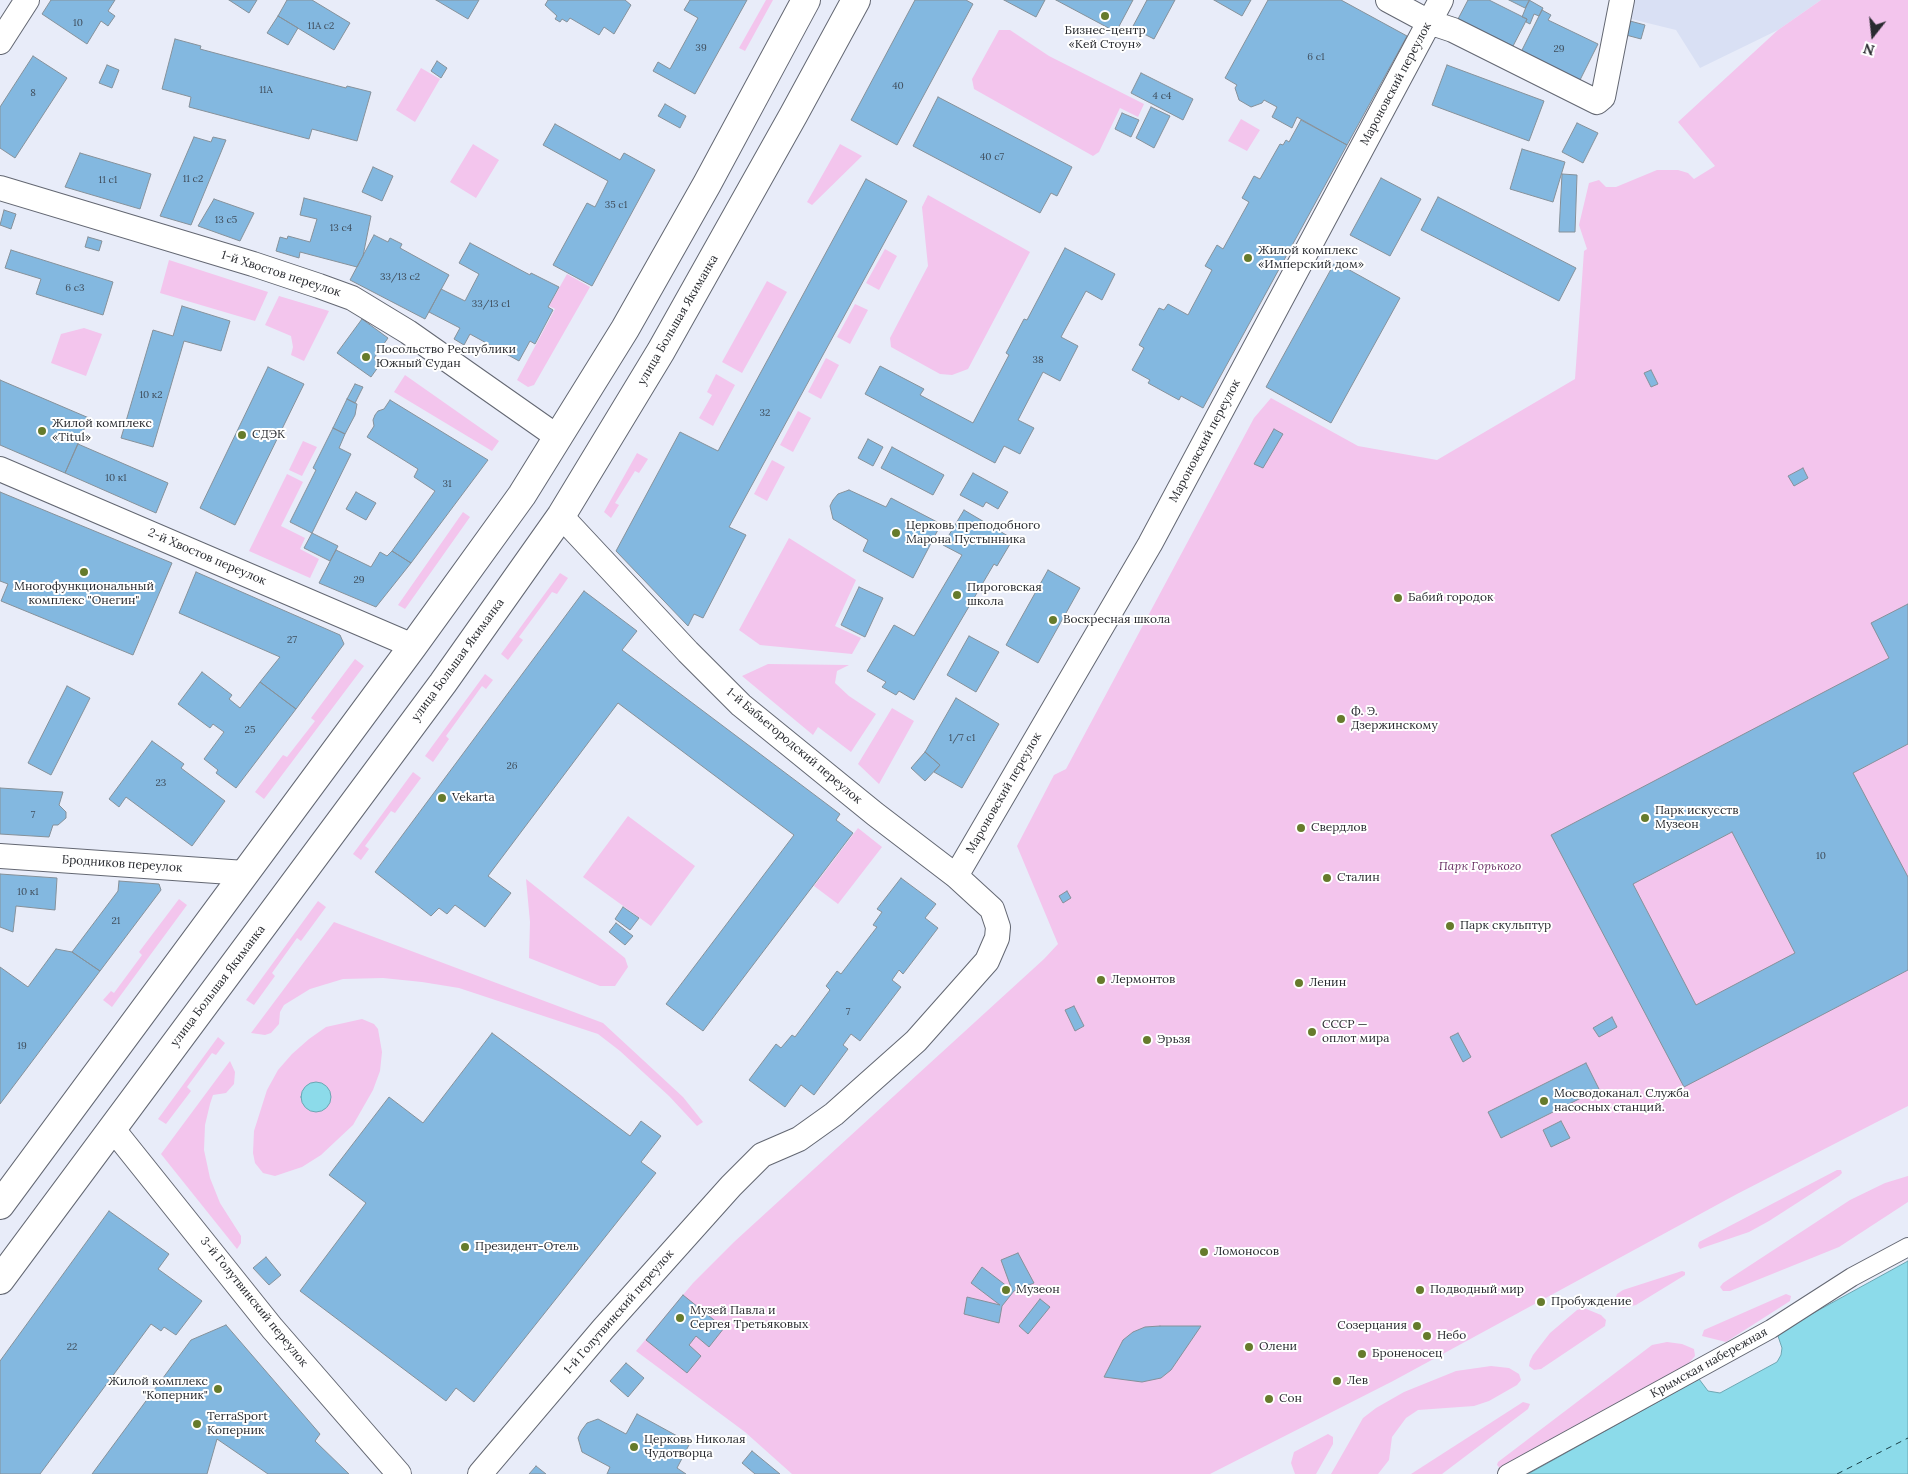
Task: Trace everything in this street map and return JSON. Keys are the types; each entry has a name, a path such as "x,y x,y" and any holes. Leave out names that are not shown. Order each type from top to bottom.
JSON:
{"main road":[{"path":"0,1205 413,646 522,495 559,438 645,294 707,184 806,0"},
{"name":"улица Большая Якиманка","path":"0,1280 437,690 561,516 661,350 856,0"}],"street":[{"path":"0,42 27,0"},
{"path":"1388,0 1429,22 1452,30 1597,102 1603,97 1622,0"},
{"name":"Мароновский переулок","path":"956,876 1150,544 1441,0"},
{"name":"1-й Хвостов переулок","path":"0,188 244,261 352,298 408,332 559,438"},
{"name":"2-й Хвостов переулок","path":"0,469 413,646"},
{"name":"1-й Бабьегородский переулок","path":"561,516 688,652 741,705 875,814 956,876 992,909 998,927 997,938 987,961 916,1040 834,1114 799,1139 762,1155"},
{"name":"Бродников переулок","path":"0,856 245,873"},
{"name":"3-й Голутвинский переулок","path":"112,1128 272,1328 399,1474"},
{"name":"1-й Голутвинский переулок","path":"480,1474 603,1330 730,1186 762,1155"},
{"name":"Крымская набережная","path":"1507,1474 1771,1329 1852,1277 1908,1248"}],"shaded area":[{"path":"1631,0 1821,0 1778,30 1700,68 1676,30 1627,18"}],"green space":[{"path":"766,0 773,0 745,51 739,48"},
{"name":"Парк Горького","path":"1821,0 1908,0 1908,1106 1737,1194 1393,1381 1210,1474 792,1474 745,1432 636,1351 693,1283 734,1242 1044,959 1058,944 1017,846 1054,775 1066,769 1254,418 1271,398 1358,446 1437,460 1575,379 1584,251 1587,249 1579,225 1589,183 1599,180 1606,187 1616,187 1657,170 1678,170 1688,173 1694,179 1715,166 1678,122 1778,30"},
{"path":"999,30 1010,30 1049,56 1144,104 1138,117 1120,108 1099,152 1093,156 974,89 972,79"},
{"path":"421,68 440,79 415,122 396,110"},
{"path":"1241,119 1260,130 1247,151 1228,141"},
{"path":"473,144 499,160 476,198 450,182"},
{"path":"840,144 862,156 812,205 807,202"},
{"path":"928,195 1030,252 968,369 952,375 940,374 891,347 890,338 928,266 922,207"},
{"path":"885,249 897,256 879,290 866,283"},
{"path":"169,260 268,292 255,321 160,293"},
{"path":"567,274 590,287 534,385 528,387 517,380 555,309 549,306"},
{"path":"767,281 787,292 742,373 722,362"},
{"path":"279,296 329,311 304,361 291,355 293,347 291,336 265,325"},
{"path":"855,304 868,310 850,344 837,337"},
{"path":"84,328 102,334 86,376 51,363 61,334"},
{"path":"826,358 839,365 821,399 808,392"},
{"path":"716,374 735,385 713,426 699,418 712,395 707,392"},
{"path":"405,375 499,441 492,451 394,392"},
{"path":"798,411 811,418 793,452 780,445"},
{"path":"303,441 317,447 302,476 289,470"},
{"path":"637,453 648,459 639,473 635,471 615,503 619,505 611,518 604,512"},
{"path":"772,460 785,467 767,501 754,494"},
{"path":"287,474 303,482 281,526 305,538 300,549 319,559 310,578 249,551"},
{"path":"463,512 470,517 405,609 398,605"},
{"path":"789,538 856,580 835,626 861,638 852,654 760,645 739,630"},
{"path":"560,573 568,578 557,594 552,592 519,637 523,640 508,660 501,654"},
{"path":"355,659 364,666 264,799 255,792 283,755 287,757 315,721 311,718"},
{"path":"768,664 849,665 837,671 835,683 849,696 876,714 851,752 818,727 813,735 742,676"},
{"path":"485,674 493,680 486,689 482,686 446,736 449,739 433,762 425,756"},
{"path":"892,708 914,721 879,784 858,764"},
{"path":"413,772 421,778 395,813 391,811 365,846 369,849 361,860 353,854"},
{"path":"628,816 695,866 651,926 583,877"},
{"path":"858,828 882,847 838,904 814,886"},
{"path":"526,879 625,958 628,967 615,986 600,986 529,958 530,922"},
{"path":"179,899 187,905 112,1007 103,1000 111,991 114,993 142,955 139,952"},
{"path":"318,901 326,907 301,941 297,938 272,973 275,976 254,1005 246,1000"},
{"path":"334,922 603,1023 683,1097 703,1122 697,1126 669,1096 620,1051 598,1034 459,988 383,978 343,979 310,989 284,1005 280,1012 279,1024 271,1033 265,1035 251,1033"},
{"path":"362,1019 374,1024 378,1029 382,1052 380,1071 373,1090 353,1125 321,1155 302,1167 275,1176 263,1173 255,1163 253,1153 254,1131 267,1090 278,1070 292,1054 326,1027"},
{"path":"218,1037 225,1043 216,1055 212,1053 187,1087 191,1091 166,1124 158,1119"},
{"path":"230,1061 235,1072 234,1084 226,1093 213,1095 205,1125 204,1150 210,1178 220,1203 241,1236 241,1243 237,1249 161,1154"},
{"path":"1837,1170 1841,1170 1842,1173 1839,1176 1749,1232 1700,1249 1698,1246 1699,1242"},
{"path":"1908,1176 1908,1202 1839,1247 1730,1291 1723,1291 1720,1287 1723,1283 1850,1200 1885,1183"},
{"path":"1682,1271 1685,1272 1685,1275 1636,1305 1623,1308 1615,1300 1617,1294 1623,1290"},
{"path":"1786,1294 1791,1296 1790,1301 1726,1342 1702,1336 1704,1330"},
{"path":"1584,1308 1601,1315 1606,1320 1605,1326 1541,1369 1534,1370 1529,1366 1533,1355 1550,1333 1577,1310"},
{"path":"1667,1342 1682,1344 1694,1349 1695,1356 1688,1364 1507,1468 1500,1468 1497,1465 1498,1462 1652,1345"},
{"path":"1491,1366 1509,1368 1519,1374 1521,1380 1517,1385 1489,1401 1474,1406 1418,1410 1406,1418 1392,1437 1389,1460 1378,1474 1331,1474 1363,1418 1376,1408 1404,1392 1456,1371"},
{"path":"1523,1402 1530,1404 1528,1409 1442,1474 1411,1474"},
{"path":"1328,1434 1333,1437 1333,1444 1316,1474 1295,1474 1291,1463 1294,1452"}],"water":[{"path":"316,1082 327,1086 331,1097 327,1108 316,1112 305,1108 301,1097 305,1086"},
{"path":"1908,1261 1908,1474 1528,1474 1699,1379 1708,1391 1720,1393 1777,1362 1782,1348 1777,1333"}],"building":[{"path":"51,0 115,0 108,11 115,16 108,26 101,21 87,44 42,14"},
{"path":"229,0 257,0 249,13"},
{"path":"287,0 312,0 350,23 334,50 278,16"},
{"path":"436,0 479,0 468,19"},
{"path":"548,0 625,0 631,5 614,34 604,27 599,35 570,18 567,22 562,19 560,22 555,19 557,16 545,5"},
{"path":"690,0 747,0 695,94 653,71 658,62 670,69 698,18 684,10"},
{"path":"915,0 966,0 973,4 897,145 851,120"},
{"name":"Бизнес-центр «Кей Стоун»","path":"1004,0 1045,0 1036,17"},
{"name":"Бизнес-центр «Кей Стоун»","path":"1056,0 1133,0 1116,32"},
{"path":"1147,0 1175,0 1154,39 1132,28"},
{"path":"1214,0 1251,0 1242,16"},
{"path":"1268,0 1341,0 1407,36 1347,145 1297,117 1292,128 1272,117 1277,107 1264,100 1262,103 1251,107 1239,100 1235,88 1237,85 1225,78"},
{"path":"1468,0 1489,0 1527,19 1512,48 1458,19"},
{"path":"1509,0 1530,0 1525,8"},
{"path":"1529,0 1543,8 1539,16 1534,14 1530,24 1526,22 1527,19 1522,17"},
{"path":"1542,10 1551,15 1548,20 1598,44 1578,84 1520,54"},
{"path":"278,16 298,28 288,45 267,33"},
{"path":"1630,21 1645,25 1641,39 1626,35"},
{"path":"175,39 201,46 200,49 346,88 347,86 371,92 357,141 312,129 309,139 189,107 191,97 162,89"},
{"path":"33,56 67,78 15,158 0,148 0,107"},
{"path":"437,61 447,68 441,78 431,71"},
{"path":"107,65 119,70 112,88 99,83"},
{"path":"1447,65 1544,101 1529,141 1432,105"},
{"path":"1141,73 1193,99 1183,120 1131,93"},
{"path":"938,97 1072,167 1057,196 1051,193 1040,213 913,146"},
{"path":"665,104 686,116 680,128 658,116"},
{"path":"1151,107 1170,116 1154,148 1136,138"},
{"path":"1122,113 1139,120 1131,137 1115,129"},
{"name":"Жилой комплекс «Имперский дом»","path":"1301,120 1347,145 1203,408 1181,396 1179,400 1148,383 1150,380 1132,370 1144,348 1139,345 1159,308 1164,310 1168,304 1188,315 1212,270 1205,266 1217,245 1223,249 1249,202 1242,198 1254,176 1260,179 1280,144 1283,145 1286,140 1289,142"},
{"path":"1577,123 1598,133 1583,163 1562,152"},
{"path":"555,124 620,160 624,153 655,170 592,286 553,265 587,203 595,207 608,181 543,145"},
{"path":"194,137 211,142 213,137 226,140 191,225 160,216"},
{"path":"1522,149 1565,162 1553,202 1510,189"},
{"path":"80,153 151,174 140,209 65,187"},
{"path":"373,167 393,176 382,201 362,192"},
{"path":"1562,174 1577,175 1575,232 1559,232"},
{"path":"1381,178 1421,199 1390,256 1350,235"},
{"path":"866,179 907,201 729,527 746,535 703,618 694,614 688,626 616,551 680,432 718,451"},
{"path":"1438,197 1576,268 1559,301 1421,230"},
{"path":"304,198 371,216 363,256 357,267 300,252 299,258 276,251 280,237 287,239 288,236 310,242 317,219 300,215"},
{"path":"214,199 254,213 240,241 198,226"},
{"path":"4,210 16,214 11,229 0,225"},
{"path":"374,235 388,242 390,238 402,244 400,248 449,275 425,319 350,280"},
{"path":"88,237 102,241 99,251 85,247"},
{"path":"470,243 530,275 531,273 559,287 548,307 553,310 535,344 530,341 519,361 470,334 464,345 454,339 460,328 429,312 441,289 465,301 479,274 459,263"},
{"path":"1065,248 1115,274 1102,300 1086,291 1061,337 1078,346 1060,381 1043,372 1018,420 1034,428 1020,454 1004,446 995,463 865,394 880,366 924,389 920,395 973,423 1009,355 1006,353 1024,319 1027,320"},
{"path":"11,250 113,282 103,315 36,294 41,279 5,268"},
{"path":"1335,262 1400,298 1331,423 1266,387"},
{"path":"182,306 230,321 221,351 184,341 153,447 121,438 153,330 173,336"},
{"path":"362,319 388,338 374,358 381,363 371,377 337,353"},
{"path":"268,367 304,384 235,525 200,508"},
{"path":"1651,370 1658,384 1651,387 1644,373"},
{"name":"Жилой комплекс «Titul»","path":"0,380 89,418 65,473 0,445"},
{"path":"355,384 363,387 355,403 347,399"},
{"path":"347,399 357,404 355,415 345,434 333,428"},
{"path":"390,400 488,460 411,563 392,551 435,491 414,477 418,469 367,437 374,426 373,420 375,415 378,411 384,409"},
{"path":"333,428 345,434 339,448 351,454 312,533 290,522 316,470 313,468"},
{"path":"1274,429 1283,434 1263,468 1254,464"},
{"path":"868,439 883,447 873,466 858,458"},
{"path":"78,444 168,483 156,513 65,473"},
{"path":"892,447 944,475 933,495 881,468"},
{"path":"1803,468 1808,478 1794,486 1788,476"},
{"path":"973,473 1008,492 998,509 986,502 983,507 960,495"},
{"name":"Церковь преподобного Марона Пустынника","path":"849,490 886,507 891,498 941,524 913,578 863,551 868,540 833,519 830,506 833,500 838,494"},
{"name":"Многофункциональный комплекс \"Онегин\"","path":"0,492 172,563 133,655 1,601 8,584 0,581"},
{"path":"356,492 376,503 366,520 346,509"},
{"name":"Пироговская школа","path":"964,510 1013,539 997,566 994,564 914,700 899,691 896,695 882,687 886,682 867,671 894,625 914,636 962,555 943,545"},
{"path":"312,533 338,546 330,561 304,548"},
{"path":"336,550 371,567 380,552 387,556 392,551 411,563 376,607 319,583"},
{"path":"1048,570 1080,588 1038,663 1006,645"},
{"path":"196,572 340,635 344,644 296,709 260,682 280,657 179,613"},
{"path":"859,587 883,598 865,637 841,625"},
{"path":"584,591 637,631 622,650 840,814 836,820 853,833 703,1031 666,1004 794,835 618,703 488,876 511,893 485,927 455,905 447,914 439,908 431,916 375,872"},
{"path":"1908,604 1908,744 1853,773 1908,877 1908,970 1684,1087 1551,835 1889,658 1871,623","holes":["1732,832 1795,953 1696,1005 1633,884"]},
{"path":"969,636 999,652 976,692 947,675"},
{"path":"202,672 232,695 229,699 240,708 260,682 296,709 236,788 216,773 218,770 204,759 224,732 213,724 210,728 178,704"},
{"path":"67,686 90,698 51,775 28,763"},
{"path":"956,698 999,724 962,788 934,772 940,765 925,752"},
{"path":"152,741 184,764 181,768 225,801 192,846 126,797 119,807 109,799"},
{"path":"925,752 940,765 925,781 911,768"},
{"path":"0,788 63,792 59,805 66,812 66,818 58,825 53,825 49,837 0,834"},
{"path":"0,874 57,878 55,910 16,906 13,932 0,927"},
{"path":"901,878 936,904 925,918 938,928 903,974 899,970 892,980 901,987 860,1041 851,1034 843,1045 848,1049 814,1095 801,1085 785,1107 749,1080 776,1044 781,1048 792,1035 795,1037 830,990 826,986 837,971 841,974 877,927 873,925 882,912 877,909"},
{"path":"119,881 159,884 161,890 100,971 72,952 118,891"},
{"path":"1067,891 1071,898 1063,903 1059,896"},
{"path":"623,907 639,918 630,930 615,919"},
{"path":"616,923 633,936 625,945 609,932"},
{"path":"56,949 72,952 100,971 0,1104 0,967 28,987"},
{"path":"1074,1006 1084,1026 1075,1031 1065,1010"},
{"path":"1612,1017 1617,1027 1599,1037 1593,1028"},
{"name":"Президент-Отель","path":"492,1033 630,1136 641,1121 661,1136 641,1162 656,1173 474,1402 456,1388 446,1401 300,1291 366,1203 329,1175 389,1097 423,1123"},
{"path":"1458,1033 1471,1057 1463,1062 1450,1037"},
{"name":"Мосводоканал. Служба насосных станций.","path":"1586,1063 1599,1089 1501,1138 1488,1112"},
{"path":"1561,1121 1570,1138 1551,1147 1543,1130"},
{"path":"109,1211 169,1254 158,1269 202,1301 176,1335 164,1327 161,1331 151,1324 40,1474 0,1474 0,1361"},
{"path":"1018,1253 1034,1283 1014,1291 1002,1306 999,1323 964,1314 967,1297 1000,1305 971,1283 982,1267 1012,1290 1001,1260"},
{"path":"266,1257 281,1275 269,1285 253,1268"},
{"path":"683,1295 724,1328 709,1347 696,1336 689,1345 701,1356 687,1373 646,1340"},
{"path":"1040,1299 1050,1307 1028,1334 1019,1326"},
{"name":"Жилой комплекс \"Коперник\"","path":"226,1325 320,1434 315,1441 349,1474 268,1474 217,1439 207,1474 92,1474 191,1340"},
{"path":"1201,1326 1171,1370 1161,1378 1142,1382 1104,1377 1123,1340 1133,1332 1145,1327"},
{"path":"626,1363 644,1378 628,1397 610,1381"},
{"name":"Церковь Николая Чудотворца","path":"637,1414 690,1443 677,1468 686,1474 607,1474 610,1467 582,1452 578,1438 587,1423 598,1419 626,1434"},
{"path":"752,1451 780,1474 755,1474 742,1463"},
{"path":"536,1466 546,1474 529,1474"}],"ferry route":[{"path":"1837,1474 1908,1438"}],"place":[{"name":"Бизнес-центр «Кей Стоун»","path":"1105,16"},
{"name":"Жилой комплекс «Имперский дом»","path":"1248,258"},
{"name":"Посольство Республики Южный Судан","path":"366,357"},
{"name":"Жилой комплекс «Titul»","path":"42,431"},
{"name":"СДЭК","path":"242,435"},
{"name":"Церковь преподобного Марона Пустынника","path":"896,533"},
{"name":"Многофункциональный комплекс \"Онегин\"","path":"84,572"},
{"name":"Пироговская школа","path":"957,595"},
{"name":"Бабий городок","path":"1398,598"},
{"name":"Воскресная школа","path":"1053,620"},
{"name":"Ф. Э. Дзержинскому","path":"1341,719"},
{"name":"Vekarta","path":"442,798"},
{"name":"Парк искусств Музеон","path":"1645,818"},
{"name":"Свердлов","path":"1301,828"},
{"name":"Сталин","path":"1327,878"},
{"name":"Парк скульптур","path":"1450,926"},
{"name":"Лермонтов","path":"1101,980"},
{"name":"Ленин","path":"1299,983"},
{"name":"СССР — оплот мира","path":"1312,1032"},
{"name":"Эрьзя","path":"1147,1040"},
{"name":"Мосводоканал. Служба насосных станций.","path":"1544,1101"},
{"name":"Президент-Отель","path":"465,1247"},
{"name":"Ломоносов","path":"1204,1252"},
{"name":"Музеон","path":"1006,1290"},
{"name":"Подводный мир","path":"1420,1290"},
{"name":"Пробуждение","path":"1541,1302"},
{"name":"Музей Павла и Сергея Третьяковых","path":"680,1318"},
{"name":"Созерцания","path":"1417,1326"},
{"name":"Небо","path":"1427,1336"},
{"name":"Олени","path":"1249,1347"},
{"name":"Броненосец","path":"1362,1354"},
{"name":"Лев","path":"1337,1381"},
{"name":"Жилой комплекс \"Коперник\"","path":"218,1389"},
{"name":"Сон","path":"1269,1399"},
{"name":"TerraSport Коперник","path":"197,1424"},
{"name":"Церковь Николая Чудотворца","path":"634,1447"}]}
